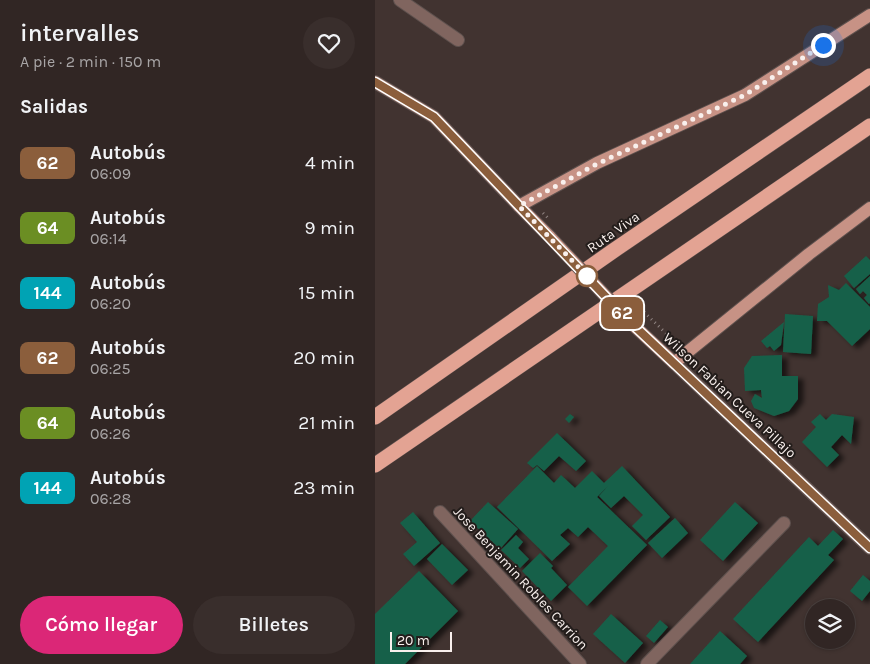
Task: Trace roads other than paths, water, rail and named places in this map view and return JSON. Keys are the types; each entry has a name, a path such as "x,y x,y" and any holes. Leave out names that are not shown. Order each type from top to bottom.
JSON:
{"highway":[{"name":"Ruta Viva","path":"375,417 613,251 870,76"},
{"path":"375,465 870,126"}],"main road":[{"path":"519,206 597,164 745,95 870,15"},
{"name":"Wilson Fabian Cueva Pillajo","path":"375,82 434,117 628,320 674,363"},
{"path":"674,363 809,254 870,208"}],"street":[{"path":"399,0 458,40"},
{"name":"Wilson Fabian Cueva Pillajo","path":"674,363 870,548"},
{"name":"Jose Benjamin Robles Carrion","path":"440,512 580,664"},
{"path":"647,664 784,523"}]}
